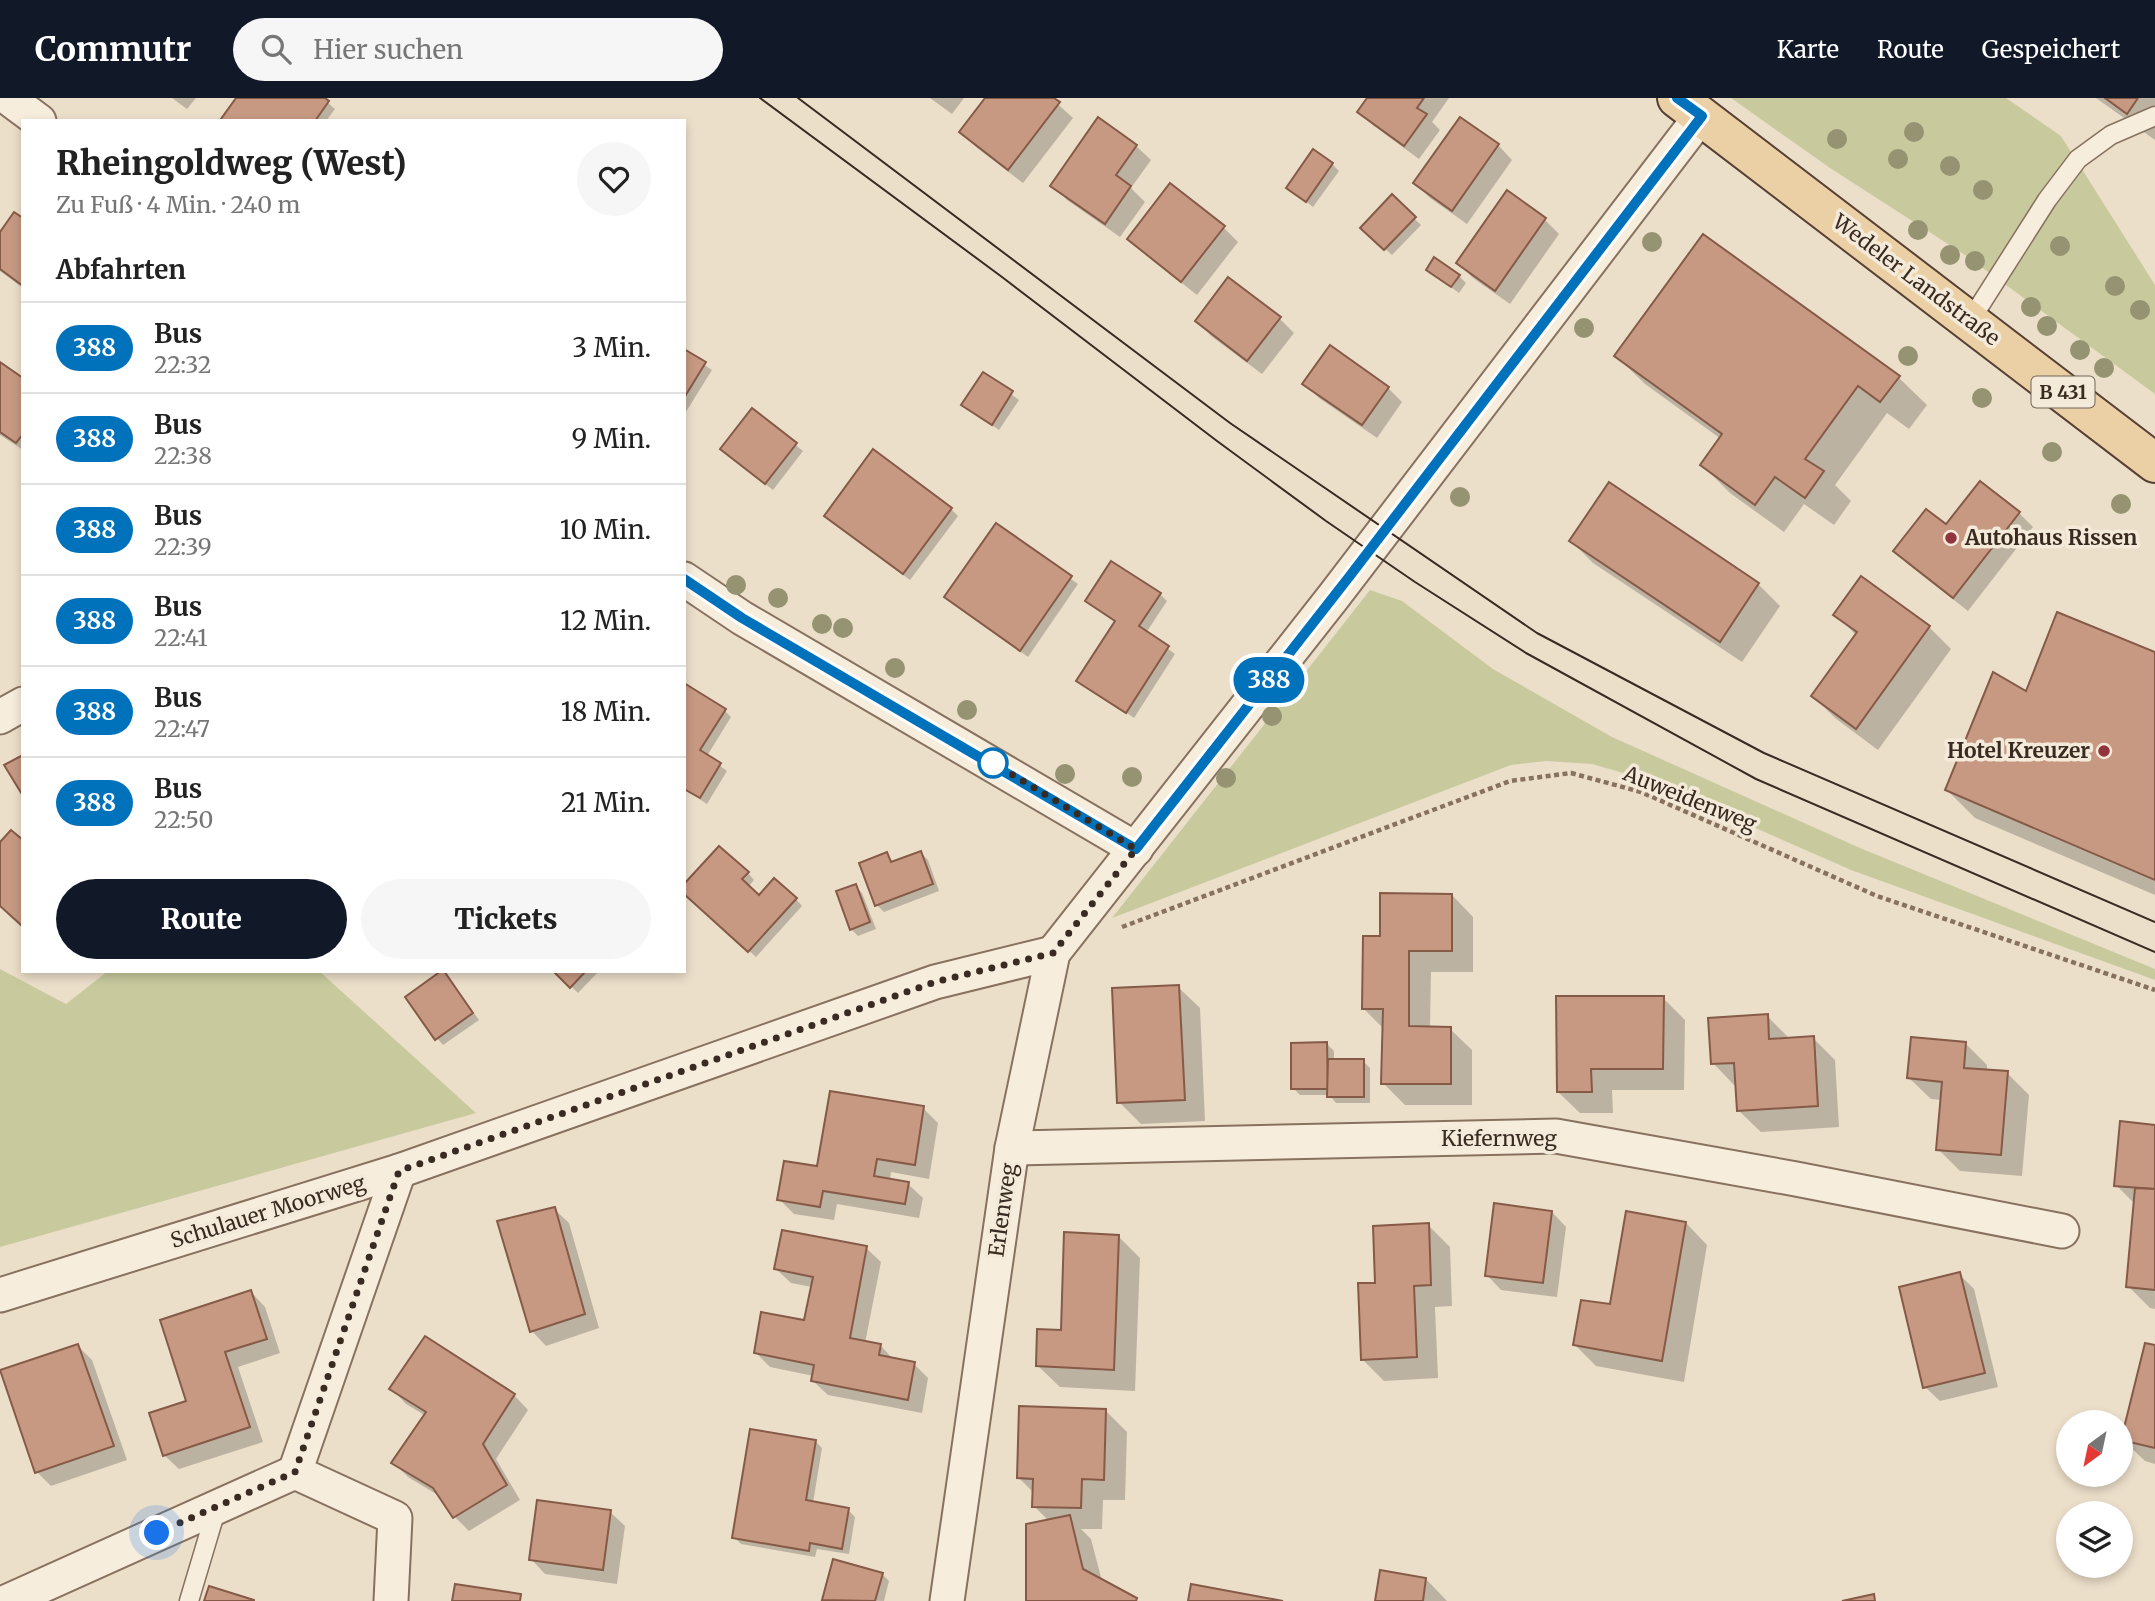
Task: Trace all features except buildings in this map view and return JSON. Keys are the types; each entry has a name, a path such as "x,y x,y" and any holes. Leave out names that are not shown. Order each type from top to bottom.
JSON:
{"main road":[{"name":"Wedeler Landstraße","path":"1689,107 2155,463"}],"street":[{"path":"8,98 35,119"},
{"path":"686,580 742,618 1136,849 1438,460 1689,107"},
{"name":"Erlenweg","path":"947,1601 1012,1148 1053,953 1136,849"},
{"name":"Schulauer Moorweg","path":"0,1295 399,1171 935,982 1053,953"},
{"name":"Kiefernweg","path":"1012,1148 1556,1136 2062,1231"},
{"path":"8,1601 295,1472 399,1171"},
{"path":"295,1472 395,1518 391,1601"}],"lane":[{"path":"1970,321 2047,200 2078,159 2111,135 2155,116"},
{"path":"189,1601 217,1507"}],"path":[{"name":"Auweidenweg","path":"1118,928 1510,781 1571,773 1641,792 1877,896 2155,990"}],"green space":[{"path":"1731,98 2006,98 2061,136 2155,285 2155,394 1965,255 1830,168"},
{"path":"1370,590 1402,601 1493,669 1612,737 1860,848 2155,969 2155,980 1851,870 1644,779 1592,764 1546,761 1511,765 1112,918"},
{"path":"0,969 66,1004 105,973 321,973 476,1113 0,1247"}],"tram line":[{"path":"760,98 1326,521 1526,653 1756,779 2155,952"},
{"path":"798,98 1230,423 1537,633 1764,753 2155,922"}],"bus line":[{"name":"388","path":"686,580 742,618 1136,849 1349,577 1702,116 1677,98"}],"place":[{"name":"Autohaus Rissen","path":"1951,538"},
{"name":"Hotel Kreuzer","path":"2104,751"}],"route":[{"path":"157,1533 295,1472 399,1171 935,982 1053,953 1136,849 993,763"}]}
